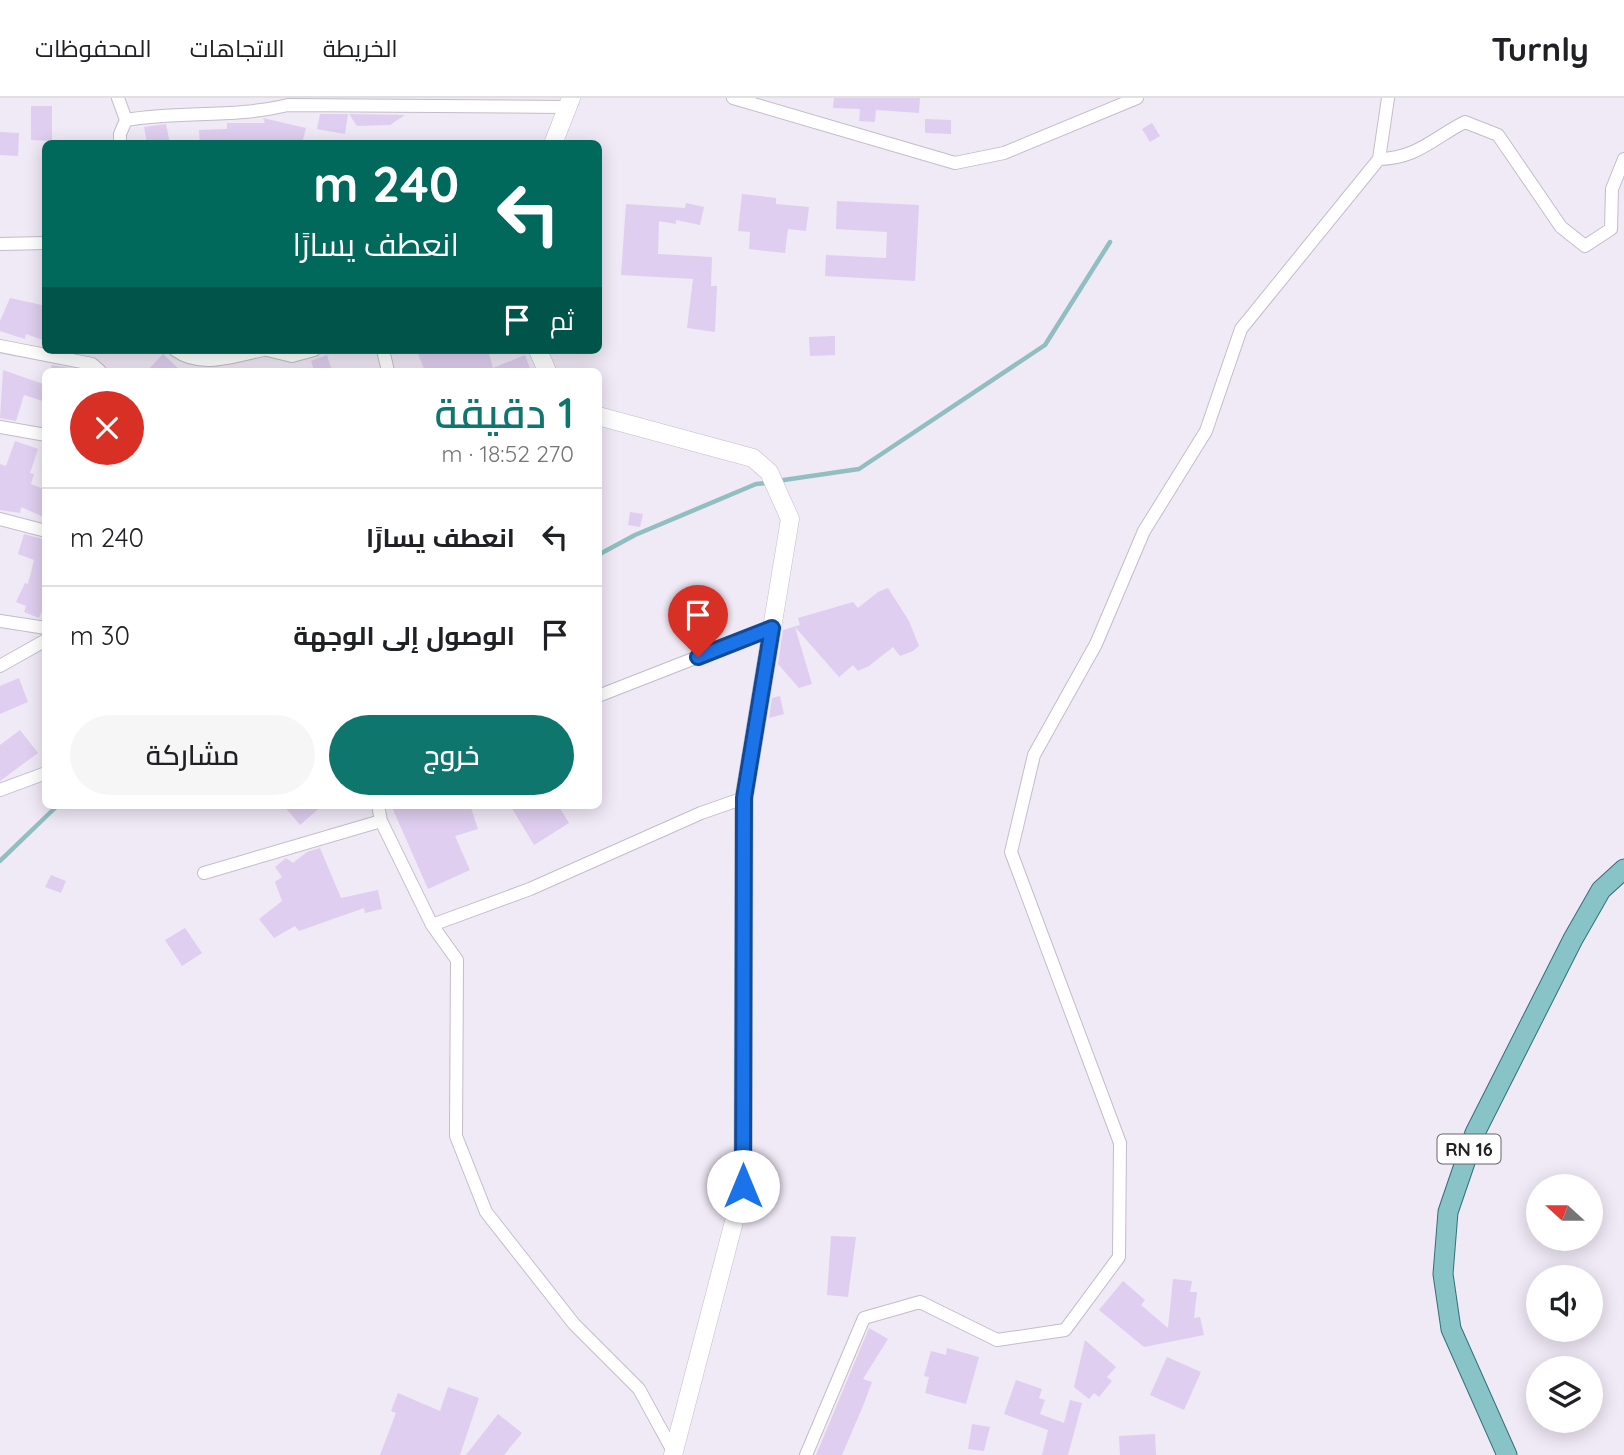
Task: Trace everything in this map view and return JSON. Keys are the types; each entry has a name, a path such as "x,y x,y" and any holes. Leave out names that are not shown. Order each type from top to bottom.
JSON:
{"main road":[{"path":"554,140 569,103"},
{"path":"602,417 752,458 769,472 790,519 744,798 743,1186 673,1454"},
{"name":"RN 16","path":"1507,1455 1451,1329 1443,1274 1448,1212 1475,1133 1567,951 1601,890 1624,869"}],"street":[{"path":"118,98 126,120 120,140"},
{"path":"733,98 955,163 1004,153 1137,98"},
{"path":"806,1455 864,1318 920,1302 997,1340 1065,1330 1119,1257 1120,1143 1011,852 1034,755 1096,644 1144,531 1206,431 1241,329 1379,159 1388,98"},
{"path":"126,120 160,115 265,111 288,105 569,103"},
{"path":"1379,159 1400,158 1423,149 1465,122 1498,135 1561,227 1586,246 1611,229 1612,189 1624,159"},
{"path":"0,244 42,243"},
{"path":"0,346 92,364 97,368"},
{"path":"183,354 209,361 245,354"},
{"path":"203,368 209,361"},
{"path":"0,427 42,434"},
{"path":"0,519 42,530"},
{"path":"0,621 42,627"},
{"path":"602,694 772,628"},
{"path":"0,666 42,642"},
{"path":"0,790 42,774"},
{"path":"432,925 530,889 701,813 744,798"},
{"path":"379,809 381,821 432,925 457,960 456,1136 486,1212 574,1324 639,1389 673,1454"},
{"path":"204,873 381,821"}],"building":[{"path":"834,98 920,98 919,113 876,110 875,122 859,121 860,109 833,108"},
{"path":"31,106 52,106 52,140 31,140"},
{"path":"320,114 348,114 345,134 317,129"},
{"path":"349,114 405,115 390,125 357,126"},
{"path":"263,118 306,128 303,140 200,140 199,130 227,129 227,123 265,123"},
{"path":"925,119 951,120 951,134 925,133"},
{"path":"1152,123 1160,136 1150,142 1142,129"},
{"path":"166,124 169,140 146,140 144,127"},
{"path":"0,132 19,133 18,156 0,155"},
{"path":"742,194 776,198 776,204 809,207 806,231 788,229 785,253 749,249 750,232 738,231"},
{"path":"837,201 919,205 915,281 825,276 826,255 886,258 887,232 836,229"},
{"path":"686,203 704,207 700,225 676,220 676,224 659,221 658,254 712,257 711,286 717,286 715,332 687,328 693,279 621,275 626,204 685,208"},
{"path":"10,298 42,305 42,340 26,334 25,339 0,331 0,321"},
{"path":"835,336 835,355 810,356 809,337"},
{"path":"163,354 178,368 150,368"},
{"path":"418,354 489,354 493,368 424,368"},
{"path":"327,355 331,368 313,368 311,361"},
{"path":"525,355 530,368 493,368"},
{"path":"3,370 42,384 42,401 24,395 16,421 0,418"},
{"path":"15,441 38,449 30,473 34,474 31,484 42,488 42,516 21,507 20,513 0,510 0,464 6,466"},
{"path":"630,512 643,514 640,527 628,525"},
{"path":"24,534 42,539 42,612 39,618 24,612 26,606 16,602 25,583 28,584 34,560 18,554"},
{"path":"888,588 909,621 919,646 900,656 893,647 869,666 858,671 853,665 839,677 795,627 812,684 799,688 778,664 783,630 800,625 798,618 853,602 858,608 878,592"},
{"path":"19,678 28,702 0,714 0,686"},
{"path":"780,696 784,714 769,718 772,698"},
{"path":"20,730 38,753 0,781 0,745"},
{"path":"286,809 318,809 300,825"},
{"path":"393,809 471,809 478,829 455,836 470,870 428,889"},
{"path":"512,809 560,809 569,823 534,845"},
{"path":"320,848 341,898 378,890 382,909 365,913 364,908 299,931 295,926 274,938 259,919 282,901 275,882 282,877 275,867 286,858 293,863 307,852"},
{"path":"51,875 66,881 61,893 45,887"},
{"path":"185,928 202,953 182,966 165,940"},
{"path":"831,1236 856,1237 848,1297 827,1295"},
{"path":"1173,1279 1192,1281 1190,1292 1197,1292 1194,1318 1200,1317 1204,1335 1144,1347 1099,1310 1123,1281 1145,1300 1141,1305 1168,1328"},
{"path":"869,1328 888,1339 863,1379 872,1382 863,1406 842,1455 816,1455"},
{"path":"1085,1340 1116,1367 1107,1377 1112,1381 1099,1397 1094,1393 1089,1399 1074,1387"},
{"path":"947,1348 979,1357 966,1404 925,1393 929,1377 924,1376 931,1351 946,1355"},
{"path":"1167,1357 1201,1372 1184,1410 1150,1395"},
{"path":"1016,1380 1042,1389 1039,1398 1045,1400 1040,1414 1064,1423 1070,1400 1082,1403 1068,1455 1042,1455 1048,1430 1004,1414"},
{"path":"448,1387 479,1398 460,1455 380,1455 396,1413 391,1411 398,1393 440,1411"},
{"path":"498,1414 522,1433 504,1455 466,1455"},
{"path":"972,1424 990,1427 984,1451 968,1449"},
{"path":"1155,1434 1156,1455 1120,1455 1119,1436"}],"waterway":[{"path":"777,481 859,469 1045,345 1110,242"},
{"path":"602,553 635,535 756,484 768,483"},
{"path":"0,861 54,809"}],"route":[{"path":"698,657 772,628 744,798 743,1186"}]}
